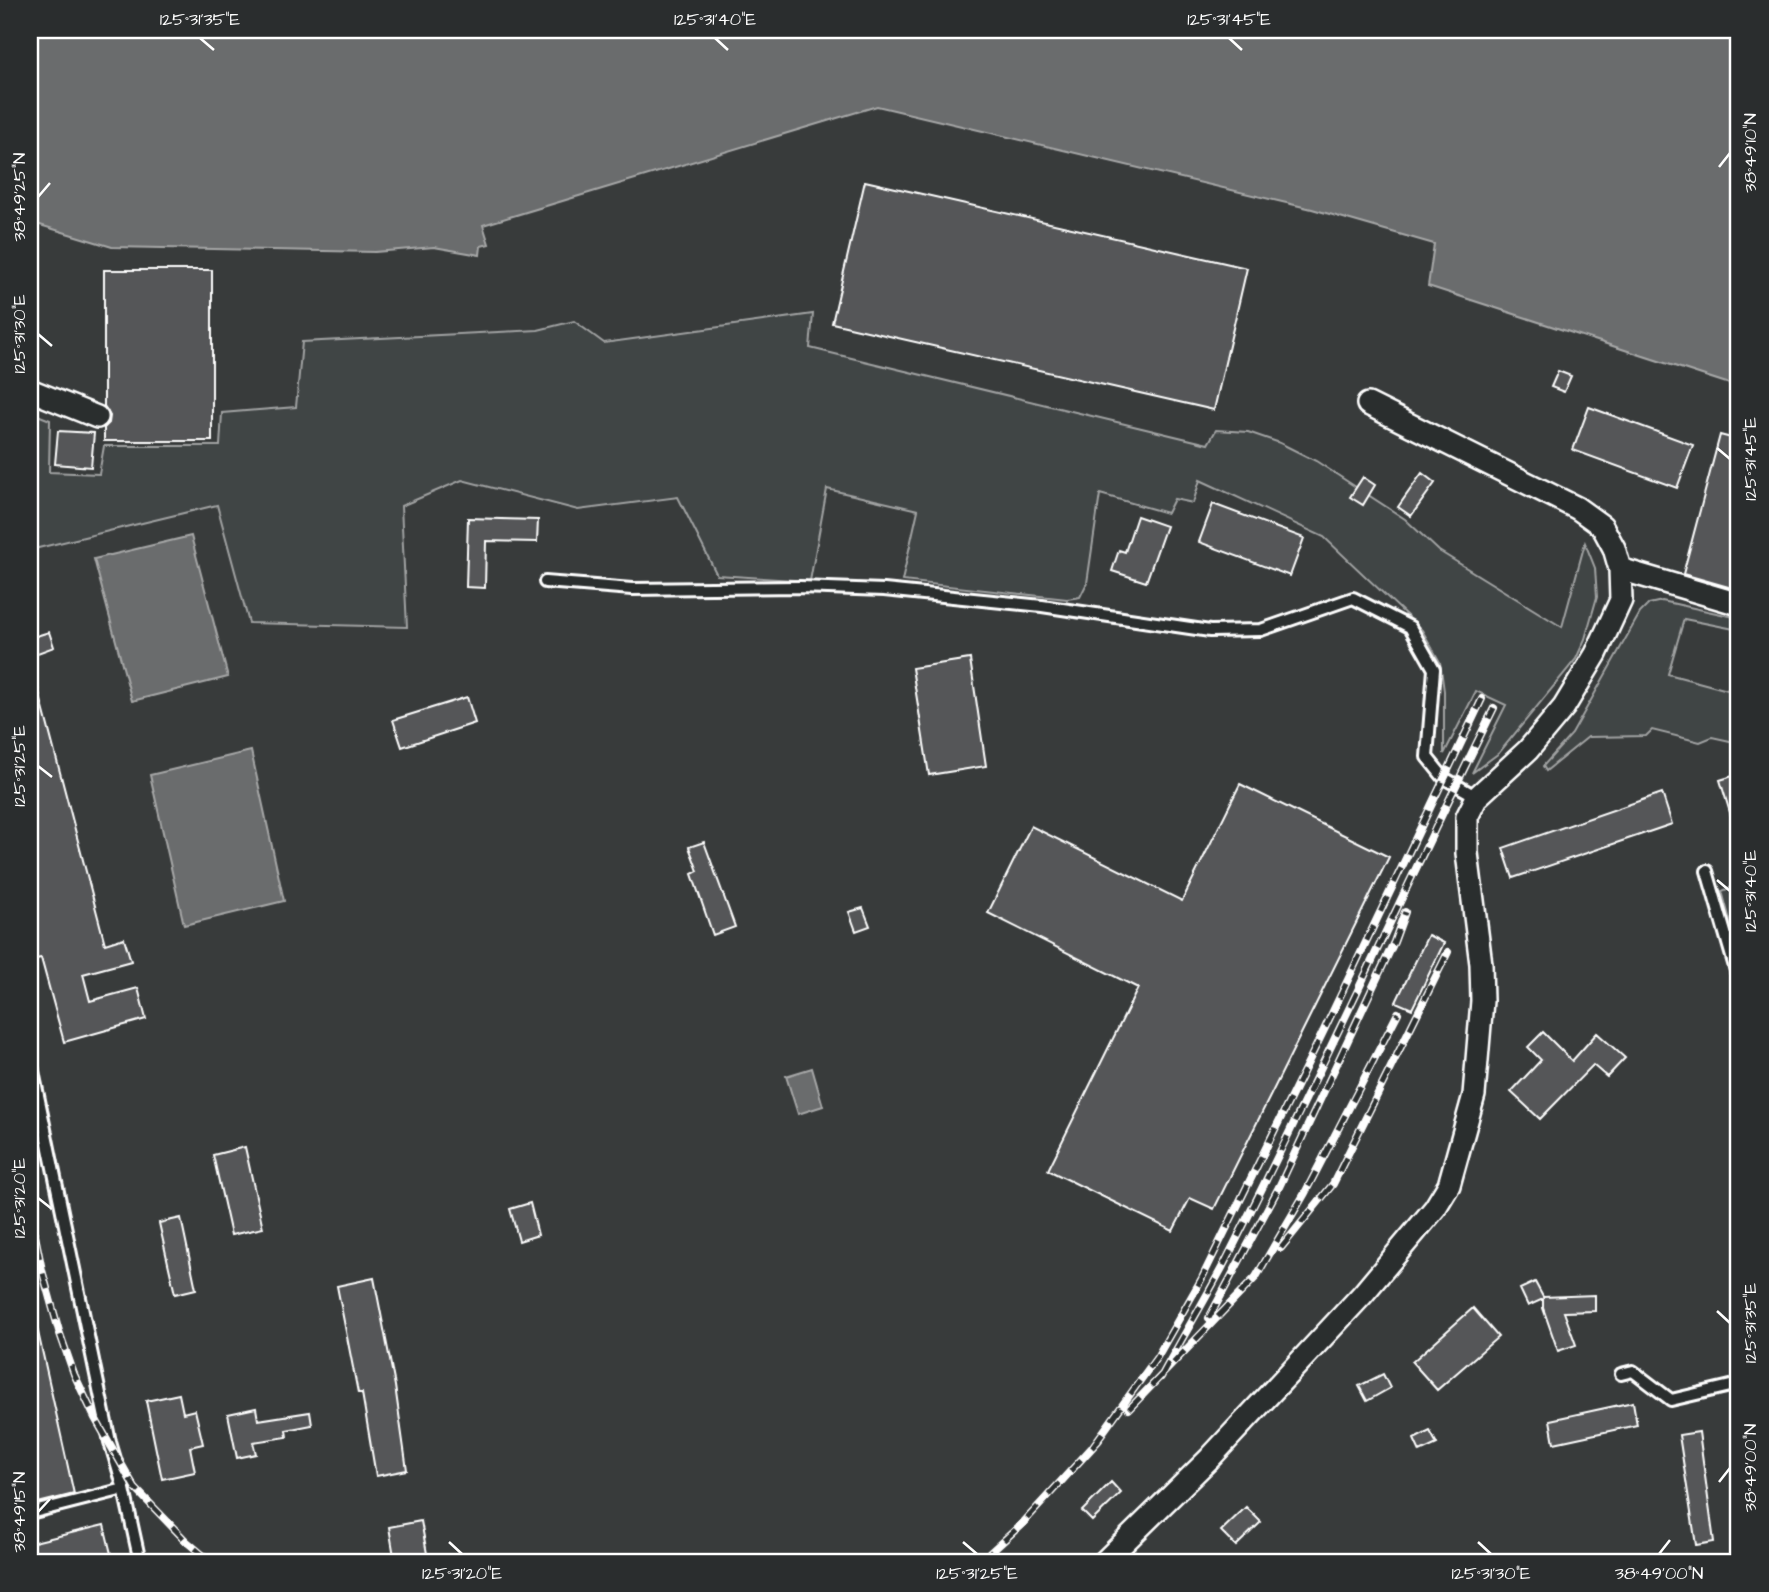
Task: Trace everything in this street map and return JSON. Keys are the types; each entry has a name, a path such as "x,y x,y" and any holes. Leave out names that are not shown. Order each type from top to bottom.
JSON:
{"street":[{"path":"30,390 97,417"},
{"path":"1104,1562 1209,1459 1363,1295 1435,1208 1449,1185 1474,1095 1482,1001 1481,964 1466,830 1468,817 1477,797 1528,750 1564,707 1612,624 1621,600 1620,569 1614,548 1602,526 1577,508 1368,404"},
{"path":"1620,569 1739,604"}],"lane":[{"path":"545,582 632,589 800,587 884,590 1042,607 1210,631 1261,630 1353,598 1410,627 1434,669 1427,757 1444,778 1477,797"},
{"path":"1707,871 1739,981"},
{"path":"30,1056 110,1442 124,1489 140,1562"},
{"path":"1621,1374 1633,1371 1671,1400 1739,1384"},
{"path":"30,1513 124,1489"}],"shaded area":[{"path":"30,30 1739,30 1739,387 1428,286 1434,244 1312,209 877,106 483,225 489,244 481,246 480,255 434,247 375,252 112,247 30,222"},
{"path":"877,106 1312,209 1435,244 1429,286 1739,387 1739,1562 30,1562 30,223 112,247 375,252 434,247 479,255 481,245 488,244 483,226"},
{"path":"813,314 810,348 1208,444 1216,430 1248,432 1280,443 1316,461 1405,519 1439,551 1562,627 1585,543 1595,568 1597,597 1585,639 1576,659 1499,753 1472,773 1506,705 1476,691 1444,754 1444,691 1440,662 1422,630 1324,537 1200,480 1193,503 1174,499 1167,513 1100,494 1087,583 1080,597 1067,599 902,581 918,510 827,489 810,581 717,575 678,497 578,510 462,480 401,506 407,627 249,623 217,505 30,550 30,412 50,420 49,472 99,474 104,446 220,446 222,413 296,407 302,342 538,330 574,321 604,343"},
{"path":"191,536 228,677 132,701 94,559"},
{"path":"1662,601 1739,618 1739,630 1684,619 1668,674 1739,693 1739,743 1712,737 1700,742 1652,730 1646,736 1588,737 1546,771 1543,766 1572,734 1640,613 1649,604"},
{"path":"251,751 284,901 184,925 150,775"},
{"path":"1739,884 1739,953 1722,891"},
{"path":"812,1068 823,1106 798,1114 786,1076"}],"building":[{"path":"865,181 1247,268 1214,410 832,323"},
{"path":"104,270 212,270 212,441 104,441 104,428 109,423 110,416 104,406"},
{"path":"1558,371 1571,376 1564,392 1551,387"},
{"path":"1589,407 1693,445 1677,488 1573,450"},
{"path":"58,431 94,433 91,467 55,464"},
{"path":"1720,435 1739,440 1739,590 1683,574"},
{"path":"1422,473 1435,483 1411,516 1398,507"},
{"path":"1363,477 1375,485 1363,505 1350,497"},
{"path":"1213,504 1304,538 1290,576 1199,542"},
{"path":"1137,516 1166,526 1146,582 1112,571 1119,550 1125,552"},
{"path":"468,518 538,520 537,542 486,541 485,588 466,587"},
{"path":"49,632 54,647 35,654 30,638"},
{"path":"970,659 986,766 929,775 912,668"},
{"path":"35,677 105,944 124,938 131,961 83,974 90,1001 138,988 146,1019 64,1042 41,958 36,959 30,934 30,678"},
{"path":"467,697 475,723 402,747 393,720"},
{"path":"1739,774 1739,832 1736,832 1720,780"},
{"path":"1240,784 1389,857 1214,1209 1190,1198 1173,1231 1048,1170 1138,988 988,913 1031,826 1182,901"},
{"path":"1662,793 1672,824 1513,878 1503,848"},
{"path":"704,842 735,927 713,935 692,874 698,871 689,847"},
{"path":"863,908 870,926 856,931 849,912"},
{"path":"1428,935 1444,943 1412,1009 1396,1002"},
{"path":"1543,1032 1572,1061 1597,1033 1625,1058 1607,1077 1593,1065 1540,1119 1511,1092 1541,1060 1528,1047"},
{"path":"245,1147 263,1228 231,1235 213,1155"},
{"path":"530,1203 538,1235 519,1241 510,1209"},
{"path":"181,1218 196,1289 175,1294 159,1223"},
{"path":"374,1278 395,1386 407,1470 376,1476 362,1393 358,1393 337,1286"},
{"path":"1535,1282 1543,1297 1595,1295 1595,1311 1564,1312 1576,1345 1558,1351 1543,1308 1543,1299 1528,1306 1520,1289"},
{"path":"1473,1308 1498,1337 1437,1390 1412,1362"},
{"path":"30,1323 36,1323 74,1494 30,1505"},
{"path":"1383,1374 1390,1388 1367,1401 1359,1386"},
{"path":"179,1394 183,1413 195,1410 203,1444 190,1447 195,1472 162,1479 146,1401"},
{"path":"1633,1402 1637,1425 1554,1443 1550,1420"},
{"path":"256,1408 258,1420 310,1412 312,1425 286,1430 287,1437 253,1442 256,1454 237,1458 228,1414"},
{"path":"1430,1431 1437,1444 1420,1452 1414,1439"},
{"path":"1699,1432 1714,1542 1696,1545 1679,1435"},
{"path":"1111,1482 1121,1493 1092,1521 1082,1511"},
{"path":"1246,1507 1261,1522 1236,1546 1221,1531"},
{"path":"421,1521 428,1559 395,1562 389,1527"},
{"path":"104,1525 113,1562 30,1562 30,1543"}],"railway":[{"path":"1093,1446 1157,1357 1201,1280 1482,699"},
{"path":"1161,1377 1258,1197 1494,708"},
{"path":"1209,1318 1279,1187 1394,942 1405,912"},
{"path":"1281,1248 1333,1184 1448,952"},
{"path":"1129,1409 1256,1277 1305,1193 1398,1013"},
{"path":"30,1211 42,1270 59,1331 74,1374 95,1418 135,1488 186,1541 211,1562"},
{"path":"980,1562 1023,1523 1099,1440"}]}
